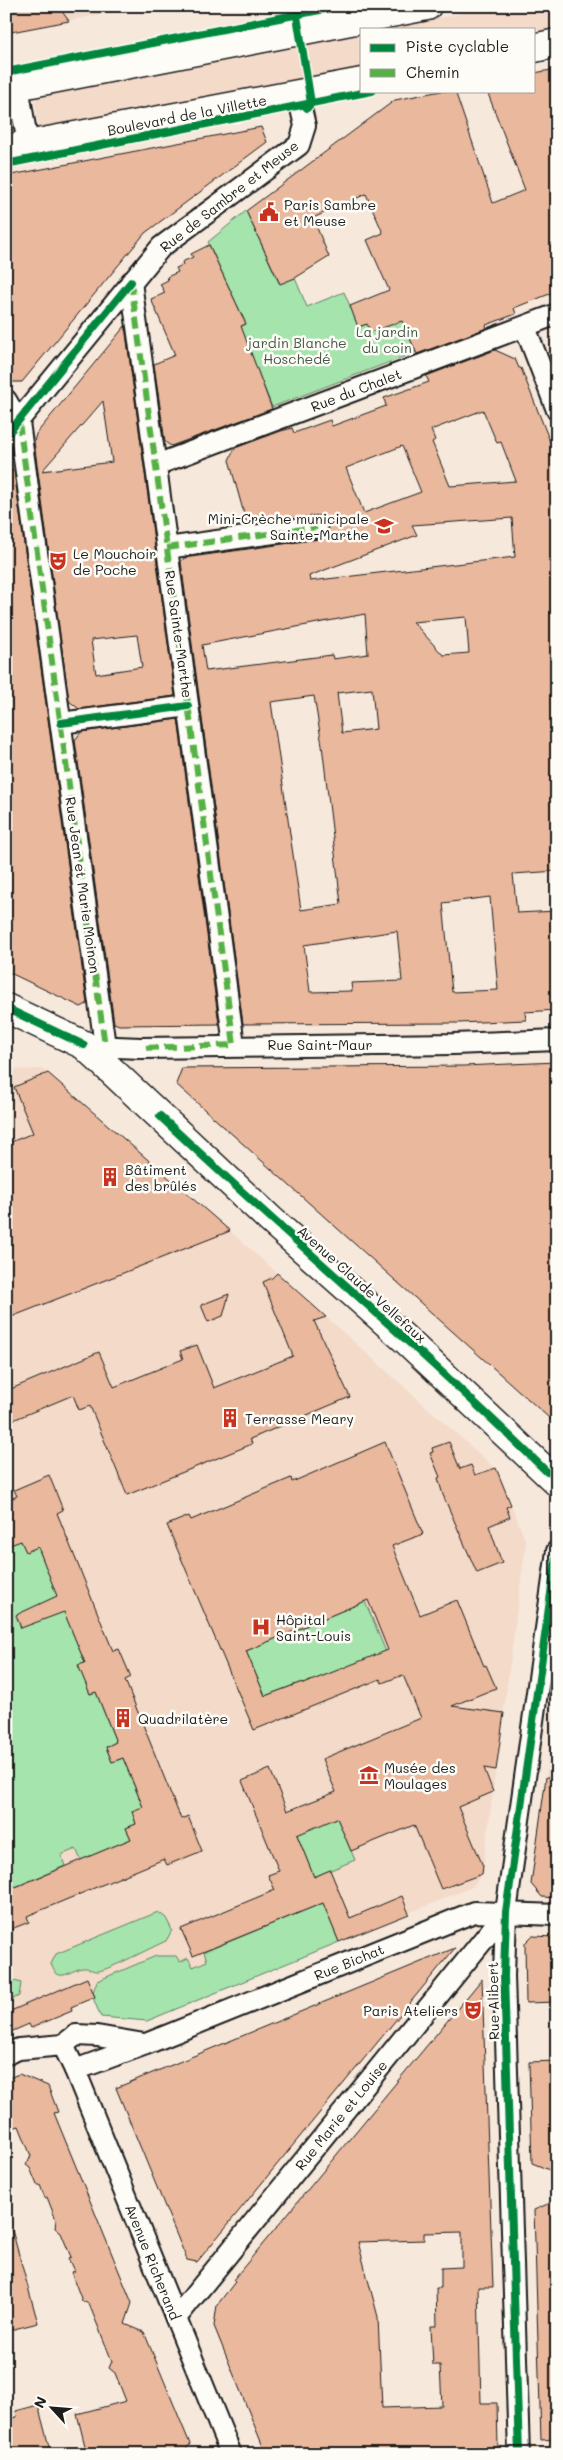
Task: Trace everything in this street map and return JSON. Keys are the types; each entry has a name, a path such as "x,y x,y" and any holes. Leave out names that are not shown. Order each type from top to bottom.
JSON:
{"main road":[{"path":"12,87 427,6"},
{"path":"536,48 557,43"},
{"name":"Boulevard de la Villette","path":"17,147 360,82"},
{"name":"Avenue Claude Vellefaux","path":"6,1008 95,1046 272,1221 407,1341 557,1482"}],"street":[{"path":"12,87 17,147"},
{"name":"Rue de Sambre et Meuse","path":"12,429 161,247 299,144 304,126 298,95"},
{"name":"Rue Sainte-Marthe","path":"131,282 234,1045"},
{"name":"Rue du Chalet","path":"156,465 557,314"},
{"path":"525,327 557,410"},
{"path":"6,400 12,429"},
{"name":"Rue Jean et Marie Moinon","path":"12,429 61,723 95,1046"},
{"path":"167,548 317,527"},
{"path":"61,723 188,706"},
{"name":"Rue Saint-Maur","path":"95,1046 454,1044 557,1040"},
{"name":"Rue Alibert","path":"519,2454 504,1976 506,1912 557,1551"},
{"name":"Rue Bichat","path":"75,2070 146,2044 474,1912 557,1915"},
{"name":"Rue Marie et Louise","path":"176,2318 506,1912"},
{"path":"6,2054 19,2049 62,2045 76,2035 97,2036 146,2044"},
{"path":"62,2045 75,2070"},
{"name":"Avenue Richerand","path":"75,2070 231,2454"}],"shaded area":[{"path":"25,6 146,6 39,26"},
{"path":"502,6 557,6 557,34 536,39 536,28 387,28"},
{"path":"360,33 360,72 41,130 39,128 35,102 38,95"},
{"name":"Hôpital Saint-Louis","path":"41,1069 48,1073 230,1231 497,1470 526,1542 482,1874 472,1887 147,2021 101,2017 93,1998 71,2007 72,2011 31,2028 29,2024 6,2034 6,1070"},
{"path":"557,1697 557,1820 540,1820 541,1811"}],"green space":[{"name":"jardin Blanche Hoschedé","path":"246,211 279,283 295,278 307,307 344,292 359,327 398,311 416,352 272,407 240,327 246,324 208,242"},
{"path":"6,1535 21,1541 26,1551 38,1547 85,1663 79,1666 90,1694 96,1692 116,1742 106,1747 112,1762 123,1758 143,1807 132,1812 136,1824 126,1828 131,1839 81,1860 76,1849 61,1855 65,1866 15,1887 9,1873 6,1874"},
{"path":"365,1601 388,1657 303,1684 302,1682 265,1696 246,1651"},
{"path":"337,1818 355,1860 314,1877 296,1833"},
{"path":"323,1903 339,1942 147,2021 101,2017 93,1998 95,1997 93,1992 97,1981 156,1956 176,1956 180,1962 188,1958 193,1967 207,1961 204,1952"},
{"path":"158,1912 166,1918 172,1930 166,1941 104,1970 96,1971 83,1968 65,1975 54,1971 51,1964 56,1954"},
{"path":"6,1978 21,1983 19,1996 6,2002"}],"building":[{"path":"6,6 58,6 69,21 6,33"},
{"path":"557,69 557,291 514,308 516,314 486,325 487,328 417,354 402,321 371,332 367,324 358,327 350,306 389,290 367,240 383,233 366,194 313,218 329,257 295,278 280,284 246,211 395,100 436,92 455,92 493,203 525,190 487,92 536,92 536,73"},
{"path":"261,127 267,142 145,233 22,382 12,382 6,372 6,176"},
{"path":"209,245 246,324 241,326 272,409 171,446 165,442 154,364 175,355 151,299 165,293 160,284 168,280 167,277 178,272 176,268 183,265 182,262 193,257 191,254"},
{"path":"125,326 175,696 79,709 69,701 34,442 36,434","holes":["103,401 112,462 42,471","137,635 142,667 96,674 91,640"]},
{"path":"495,350 515,359 519,368 521,368 556,457 557,502 552,503 554,544 557,544 554,585 557,585 557,871 513,874 517,913 557,911 557,1010 525,1012 526,1020 458,1023 243,1024 181,562 184,558 319,539 328,532 327,520 321,516 251,524 246,521 229,460 235,448 292,428 294,433 330,420 332,426 386,406 384,398 429,382 426,376","holes":["483,410 497,443 501,442 516,481 450,486 432,442 435,440 431,430","402,446 421,492 364,513 346,468","512,518 515,557 310,581 309,576 417,535 412,525","365,614 368,654 333,659 332,655 206,671 202,645","466,617 469,653 443,655 413,622","372,689 376,729 342,733 337,693","314,696 322,745 341,904 301,910 271,702","490,897 498,990 452,992 443,903","397,931 402,981 351,983 352,991 310,992 304,945"]},
{"path":"6,469 14,471 87,1004 81,1007 6,971 6,638 10,638 6,615"},
{"path":"178,719 219,1024 119,1025 114,1023 75,740 81,732"},
{"path":"557,1062 557,1425 176,1084 182,1068 463,1066"},
{"name":"Bâtiment des brûlés","path":"48,1073 230,1231 6,1319 6,1144 33,1133 14,1087"},
{"path":"277,1273 326,1317 314,1321 350,1397 250,1439 252,1444 127,1495 90,1406 79,1410 73,1395 6,1423 6,1391 99,1352 114,1387 183,1359 180,1351 197,1345 214,1388 293,1356 263,1282 272,1278"},
{"path":"229,1294 223,1316 208,1322 201,1305"},
{"path":"385,1442 423,1534 392,1546 420,1615 457,1600 484,1666 486,1665 496,1688 452,1706 504,1713 496,1770 484,1768 493,1792 458,1807 483,1866 482,1874 441,1889 414,1825 351,1851 337,1818 297,1835 314,1877 330,1870 350,1918 402,1896 409,1914 339,1942 323,1903 193,1956 181,1929 275,1890 268,1875 279,1871 242,1781 270,1769 287,1811 336,1792 322,1759 421,1718 403,1675 382,1683 380,1679 254,1730 167,1525 189,1516 191,1520 291,1478 292,1482","holes":["368,1600 388,1650 303,1684 302,1682 265,1696 246,1651"]},
{"path":"449,1442 460,1469 471,1465 475,1475 496,1468 511,1505 506,1507 510,1517 489,1526 502,1563 477,1573 443,1495 438,1478 440,1477 430,1453 433,1452 432,1448"},
{"name":"Quadrilatère","path":"49,1475 63,1510 57,1513 113,1651 119,1649 131,1677 125,1680 181,1819 188,1816 202,1851 167,1865 164,1859 27,1916 29,1922 6,1931 6,1891 131,1839 126,1828 136,1824 132,1811 143,1807 123,1758 112,1762 106,1747 116,1742 96,1692 90,1694 78,1665 85,1663 64,1612 21,1628 16,1615 57,1596 38,1547 26,1552 21,1541 10,1545 6,1535 6,1501 17,1496 14,1490"},
{"path":"546,1777 557,1778 557,1898 542,1897 531,1884"},
{"path":"532,1936 557,1937 557,2002 526,2003 525,1943"},
{"path":"455,1948 197,2262 187,2260 116,2088"},
{"path":"87,1978 95,1997 71,2007 72,2011 31,2028 29,2024 6,2034 6,2013"},
{"path":"482,1979 493,2287 478,2287 481,2403 497,2403 498,2448 474,2449 474,2452 266,2454 214,2326 217,2305 235,2282 233,2280","holes":["462,2232 462,2267 441,2268 441,2288 436,2288 437,2326 431,2326 433,2365 440,2365 442,2406 382,2408 378,2317 358,2242 424,2240 424,2233"]},
{"path":"557,2061 557,2173 532,2163 529,2062"},
{"path":"19,2074 48,2086 58,2112 54,2113 132,2303 125,2324 144,2332 190,2444 183,2454 87,2454 77,2414 126,2401 115,2373 109,2368 112,2361 89,2304 82,2301 71,2272 74,2271 68,2258 71,2257 61,2233 55,2228 56,2220 47,2197 45,2198 40,2185 37,2185 30,2168 26,2165 31,2156 19,2126 6,2130 6,2079"},
{"path":"557,2200 557,2439 541,2440 534,2210"},
{"path":"12,2230 38,2323 6,2331 6,2231"},
{"path":"38,2405 51,2454 6,2454 6,2419 17,2417 16,2411"}],"marked path":[{"path":"131,282 234,1045 141,1048"},
{"path":"19,422 105,1046"},
{"path":"167,548 317,527"}],"cycle path":[{"path":"6,72 340,6"},
{"path":"297,16 311,103 307,108"},
{"path":"6,164 367,92"},
{"path":"6,436 131,282"},
{"path":"61,723 188,706"},
{"path":"6,1008 84,1045"},
{"path":"160,1116 452,1381 547,1472"},
{"path":"519,2454 504,1976 506,1912 557,1551"}],"place":[{"name":"Paris Sambre et Meuse","path":"269,212"},
{"name":"Mini-Crèche municipale Sainte-Marthe","path":"384,526"},
{"name":"Le Mouchoir de Poche","path":"58,561"},
{"name":"Bâtiment des brûlés","path":"110,1177"},
{"name":"Terrasse Meary","path":"230,1418"},
{"name":"Hôpital Saint-Louis","path":"261,1627"},
{"name":"Quadrilatère","path":"123,1718"},
{"name":"Musée des Moulages","path":"369,1775"},
{"name":"Paris Ateliers","path":"473,2010"}],"park label":[{"name":"La jardin du coin","path":"387,340"}]}
